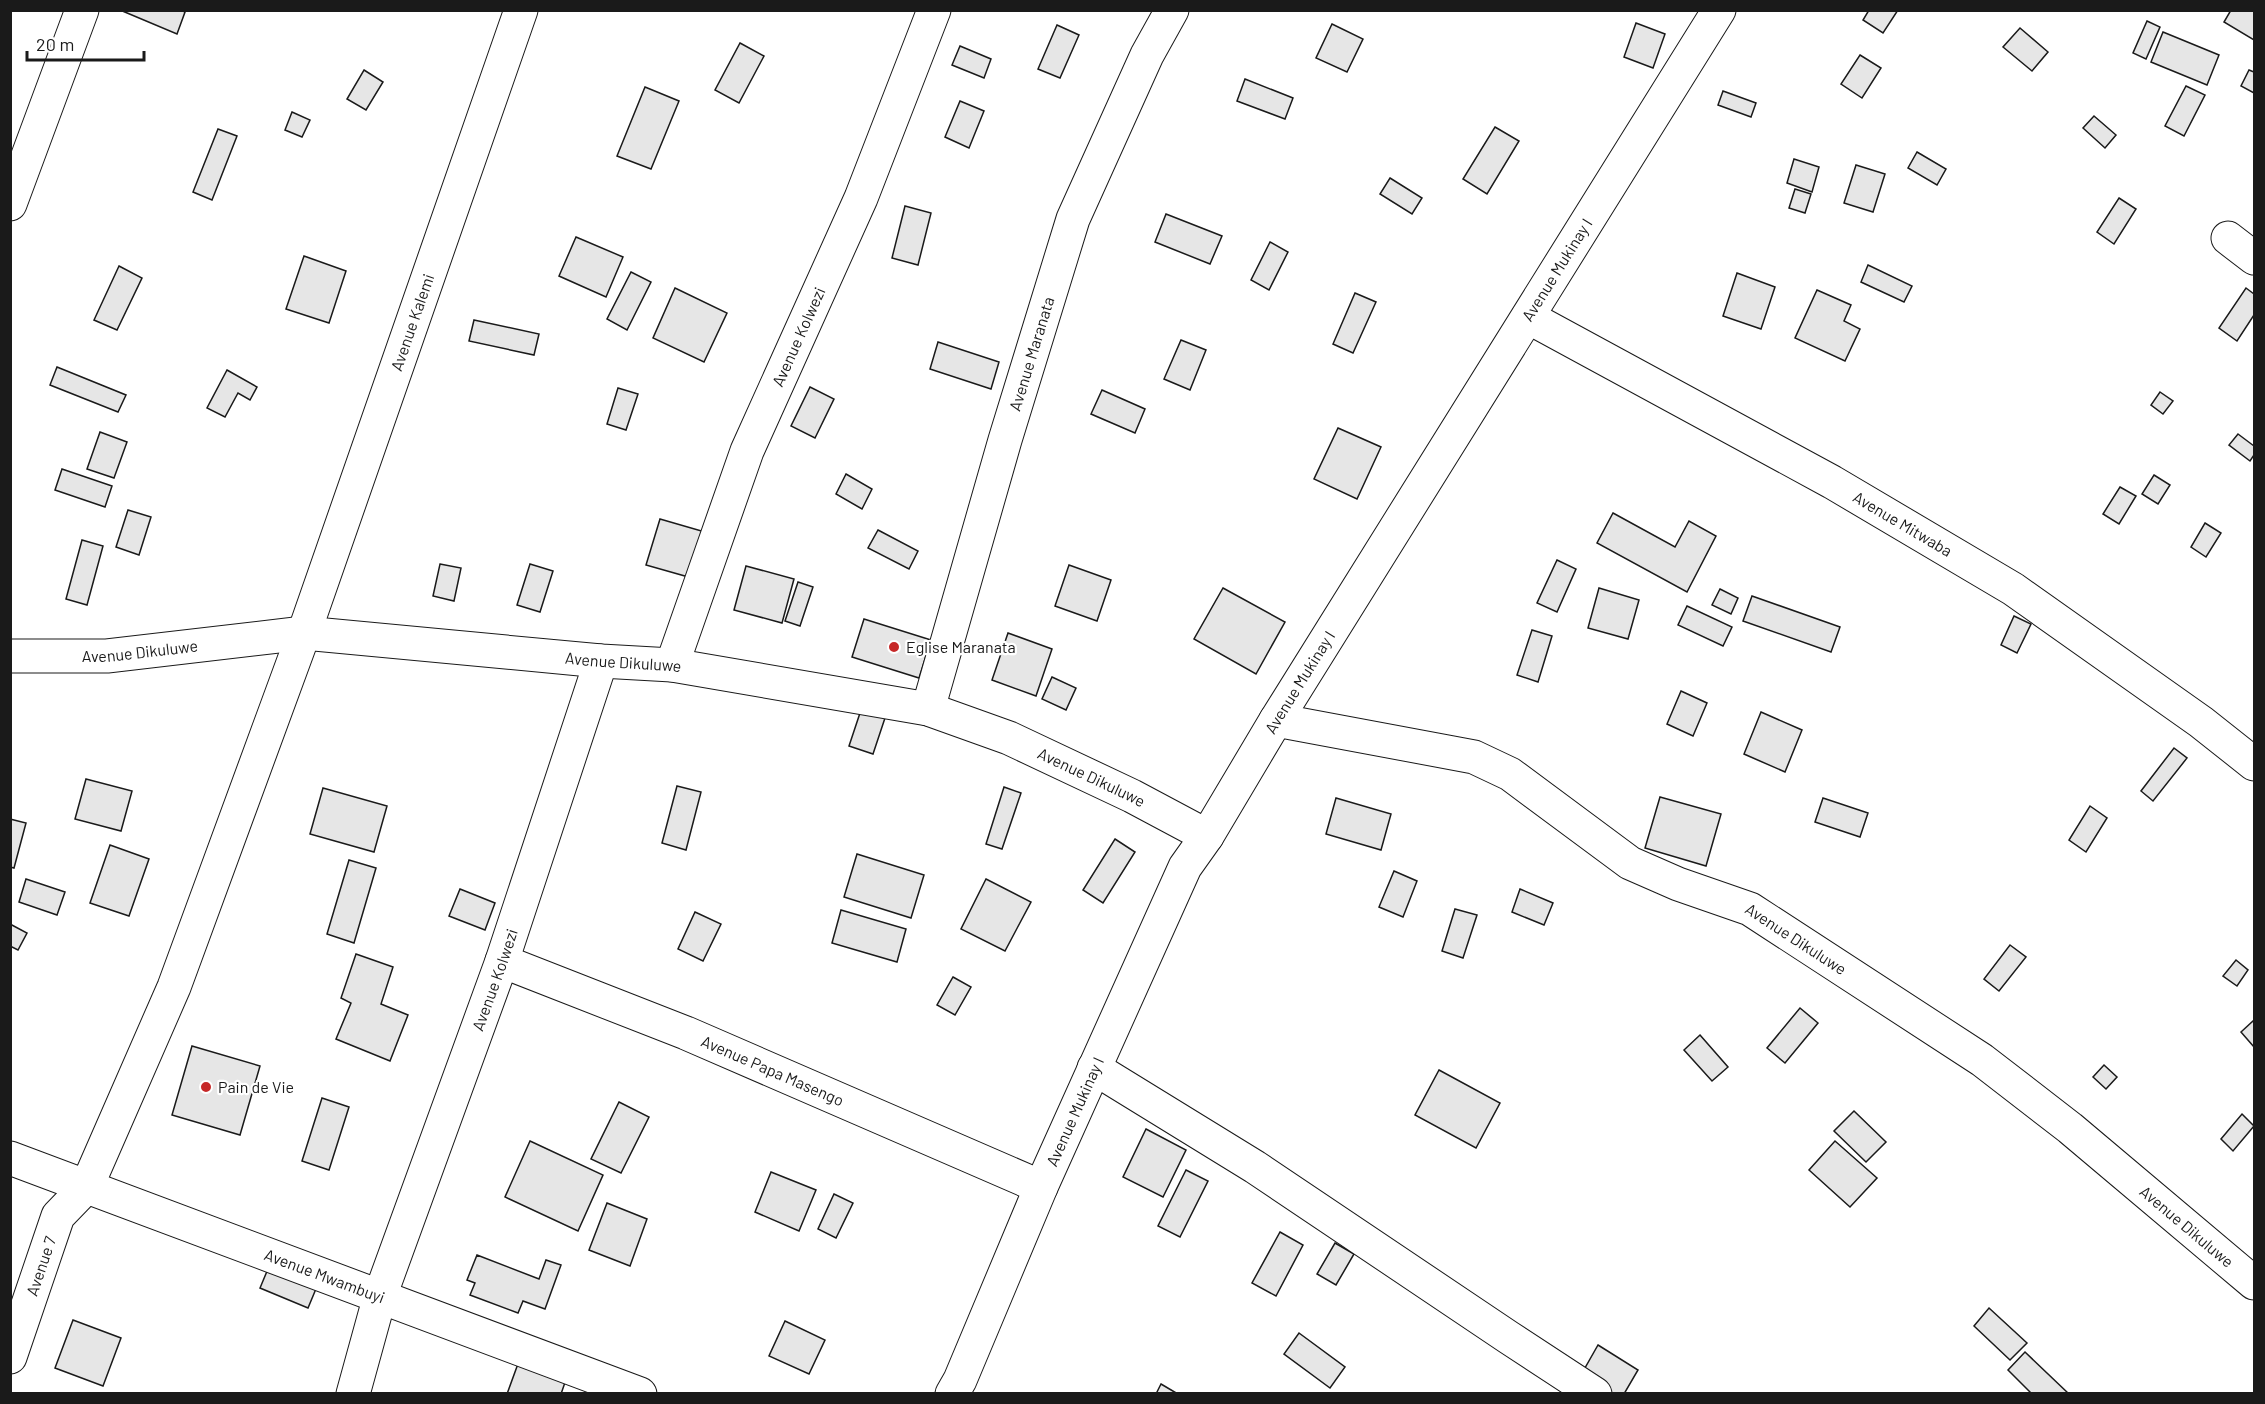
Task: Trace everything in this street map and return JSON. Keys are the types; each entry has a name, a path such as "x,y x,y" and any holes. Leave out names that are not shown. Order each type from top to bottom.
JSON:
{"street":[{"path":"10,204 82,10"},
{"name":"Avenue Kalemi","path":"87,1186 174,987 304,633 521,10"},
{"name":"Avenue Kolwezi","path":"672,665 747,451 861,198 934,10"},
{"name":"Avenue Maranata","path":"928,709 1005,440 1073,219 1147,55 1172,10"},
{"name":"Avenue Mukinay I","path":"964,1389 1041,1187 1185,867 1207,836 1276,720 1719,10"},
{"path":"2228,238 2254,258"},
{"name":"Avenue Mitwaba","path":"1528,316 1832,482 2013,589 2201,722 2254,764"},
{"name":"Avenue Dikuluwe","path":"10,656 107,656 304,633 601,661 672,665 928,709 1009,738 1132,796 1207,836"},
{"name":"Avenue Kolwezi","path":"353,1394 380,1296 502,961 601,661"},
{"name":"Avenue Dikuluwe","path":"1276,720 1474,756 1510,774 1630,863 1678,884 1750,909 1982,1060 2070,1128 2254,1283"},
{"name":"Avenue Papa Masengo","path":"502,961 687,1033 1041,1187"},
{"path":"1095,1068 1255,1167 1595,1394"},
{"name":"Avenue Mwambuyi","path":"10,1158 640,1394"},
{"name":"Avenue 7","path":"10,1357 58,1216 87,1186"}],"building":[{"path":"120,10 181,10 185,12 177,34"},
{"path":"1869,10 1898,10 1883,33 1863,20"},
{"path":"2231,10 2254,10 2254,40 2224,22"},
{"path":"2147,21 2160,27 2146,59 2133,53"},
{"path":"1636,23 1665,34 1653,68 1624,57"},
{"path":"1332,24 1363,39 1347,72 1316,58"},
{"path":"1057,25 1079,35 1060,78 1038,69"},
{"path":"2020,28 2048,52 2032,71 2003,47"},
{"path":"2163,32 2219,55 2207,85 2151,62"},
{"path":"740,43 764,56 739,103 715,90"},
{"path":"960,46 991,59 984,78 952,65"},
{"path":"1860,55 1881,68 1862,98 1841,84"},
{"path":"364,70 383,82 366,110 347,99"},
{"path":"2249,70 2254,72 2254,93 2241,86"},
{"path":"1245,79 1293,98 1285,119 1237,101"},
{"path":"2186,86 2205,95 2184,136 2165,126"},
{"path":"645,87 679,101 651,169 617,156"},
{"path":"1723,91 1756,103 1751,117 1718,105"},
{"path":"960,101 984,111 969,148 945,137"},
{"path":"292,112 310,120 302,137 285,130"},
{"path":"2094,116 2116,135 2105,148 2083,128"},
{"path":"1495,127 1519,141 1487,194 1463,179"},
{"path":"218,129 237,136 212,200 193,192"},
{"path":"1917,152 1946,169 1937,185 1908,168"},
{"path":"1794,159 1819,167 1812,192 1787,183"},
{"path":"1856,165 1885,174 1873,212 1844,203"},
{"path":"1390,178 1422,198 1412,214 1380,194"},
{"path":"1795,189 1811,194 1805,213 1789,208"},
{"path":"2119,198 2136,209 2114,244 2097,232"},
{"path":"905,206 931,213 918,265 892,258"},
{"path":"1166,214 1222,236 1210,264 1155,242"},
{"path":"576,237 623,257 606,297 559,276"},
{"path":"1270,242 1288,252 1269,290 1251,280"},
{"path":"304,256 346,271 329,323 286,309"},
{"path":"1868,265 1912,286 1904,302 1861,282"},
{"path":"119,266 142,278 117,330 94,320"},
{"path":"631,272 651,282 627,330 607,319"},
{"path":"1737,273 1775,287 1761,329 1723,316"},
{"path":"675,288 727,313 704,362 653,338"},
{"path":"2246,288 2254,294 2254,315 2237,341 2219,328"},
{"path":"1817,290 1851,305 1844,321 1860,329 1845,361 1795,338"},
{"path":"1355,293 1376,302 1353,353 1333,344"},
{"path":"474,320 539,334 534,355 469,341"},
{"path":"1181,340 1206,350 1190,390 1164,379"},
{"path":"938,342 999,362 991,389 930,369"},
{"path":"57,367 126,395 118,412 50,385"},
{"path":"227,370 257,387 250,400 238,393 225,417 207,408"},
{"path":"810,387 834,399 815,438 791,426"},
{"path":"618,388 638,394 626,430 607,424"},
{"path":"1102,390 1145,409 1135,433 1091,414"},
{"path":"2160,392 2173,401 2163,414 2151,405"},
{"path":"1338,428 1381,447 1357,499 1314,479"},
{"path":"100,432 127,442 114,478 87,469"},
{"path":"2238,434 2254,446 2254,455 2250,461 2229,445"},
{"path":"62,469 112,486 105,507 55,490"},
{"path":"846,474 872,489 862,509 836,494"},
{"path":"2154,475 2170,485 2158,504 2142,494"},
{"path":"2120,487 2136,496 2119,524 2103,514"},
{"path":"128,510 151,517 139,555 116,547"},
{"path":"1613,513 1675,547 1689,521 1716,536 1687,592 1597,543"},
{"path":"660,519 705,532 692,578 646,565"},
{"path":"2205,523 2221,533 2206,557 2191,547"},
{"path":"878,530 918,551 909,569 868,548"},
{"path":"82,540 103,546 87,605 66,599"},
{"path":"1557,560 1576,569 1557,612 1537,603"},
{"path":"440,564 461,568 454,601 433,596"},
{"path":"530,564 553,571 540,612 517,605"},
{"path":"1069,565 1111,580 1097,621 1055,606"},
{"path":"746,566 794,579 782,623 734,610"},
{"path":"798,582 813,587 800,626 785,621"},
{"path":"1223,588 1285,622 1256,674 1194,639"},
{"path":"1599,588 1639,600 1628,639 1588,628"},
{"path":"1720,589 1738,598 1731,614 1712,605"},
{"path":"1752,596 1840,627 1831,652 1743,621"},
{"path":"1687,606 1732,627 1723,646 1678,625"},
{"path":"2014,616 2031,624 2017,653 2001,645"},
{"path":"864,619 931,640 919,678 852,657"},
{"path":"1532,630 1552,636 1538,682 1517,675"},
{"path":"1008,633 1052,649 1036,696 992,680"},
{"path":"1052,677 1076,688 1066,710 1042,699"},
{"path":"1681,691 1707,703 1693,736 1667,724"},
{"path":"864,701 888,709 873,754 849,746"},
{"path":"1761,712 1802,730 1785,772 1744,754"},
{"path":"2174,748 2187,758 2153,801 2141,791"},
{"path":"86,779 132,791 121,831 75,819"},
{"path":"677,786 701,792 686,850 662,843"},
{"path":"1004,787 1021,793 1002,849 986,844"},
{"path":"323,788 387,806 374,852 310,834"},
{"path":"1660,797 1721,814 1706,866 1645,848"},
{"path":"1336,798 1391,814 1381,850 1326,834"},
{"path":"1823,798 1868,813 1860,837 1815,822"},
{"path":"2090,806 2107,818 2086,852 2069,840"},
{"path":"10,819 26,823 14,868 10,867"},
{"path":"1115,839 1135,852 1103,903 1083,890"},
{"path":"110,845 149,859 129,916 90,903"},
{"path":"857,854 924,875 911,918 844,897"},
{"path":"349,860 376,868 354,943 327,934"},
{"path":"1394,871 1417,881 1403,917 1379,907"},
{"path":"26,879 65,892 57,915 19,902"},
{"path":"986,879 1031,902 1005,951 961,929"},
{"path":"460,889 495,903 485,930 449,916"},
{"path":"1520,889 1553,903 1544,925 1512,912"},
{"path":"1455,909 1477,915 1463,958 1442,951"},
{"path":"841,910 906,929 897,962 832,943"},
{"path":"695,912 721,924 703,961 678,949"},
{"path":"10,924 27,933 18,950 10,946"},
{"path":"2010,945 2026,957 1999,991 1984,979"},
{"path":"356,954 393,967 381,1004 408,1015 390,1061 336,1039 351,1003 341,998"},
{"path":"2236,960 2248,970 2237,986 2223,976"},
{"path":"953,977 971,987 955,1015 937,1005"},
{"path":"1800,1008 1818,1023 1785,1063 1767,1048"},
{"path":"2253,1021 2254,1023 2254,1047 2241,1032"},
{"path":"1700,1035 1728,1067 1712,1081 1684,1050"},
{"path":"192,1046 260,1066 240,1135 172,1115"},
{"path":"2104,1065 2117,1077 2106,1089 2093,1077"},
{"path":"1439,1070 1500,1103 1476,1148 1415,1115"},
{"path":"322,1098 349,1107 329,1170 302,1161"},
{"path":"619,1102 649,1117 621,1173 591,1159"},
{"path":"1854,1111 1886,1142 1866,1162 1834,1131"},
{"path":"2242,1114 2254,1126 2233,1151 2221,1139"},
{"path":"1146,1129 1186,1150 1163,1197 1123,1177"},
{"path":"530,1141 603,1175 578,1231 505,1197"},
{"path":"1835,1141 1877,1178 1850,1207 1809,1170"},
{"path":"1186,1170 1208,1181 1180,1237 1158,1226"},
{"path":"771,1172 816,1190 799,1231 755,1212"},
{"path":"834,1194 853,1203 836,1238 818,1229"},
{"path":"607,1203 647,1219 630,1266 589,1250"},
{"path":"1280,1232 1303,1245 1276,1296 1252,1283"},
{"path":"1335,1243 1354,1254 1336,1285 1317,1274"},
{"path":"477,1255 539,1279 546,1260 561,1265 545,1309 523,1301 518,1313 470,1295 475,1283 467,1280"},
{"path":"270,1264 318,1284 308,1308 260,1288"},
{"path":"1989,1308 2027,1343 2010,1360 1974,1326"},
{"path":"73,1320 121,1338 103,1386 55,1368"},
{"path":"785,1321 825,1340 809,1374 769,1356"},
{"path":"1299,1333 1345,1367 1330,1388 1284,1354"},
{"path":"1598,1345 1638,1370 1624,1394 1612,1394 1581,1375"},
{"path":"523,1350 570,1368 561,1394 507,1394"},
{"path":"2025,1352 2069,1394 2032,1394 2008,1370"},
{"path":"1161,1384 1178,1394 1156,1394"}],"place":[{"name":"Eglise Maranata","path":"894,647"},
{"name":"Pain de Vie","path":"206,1087"}]}
